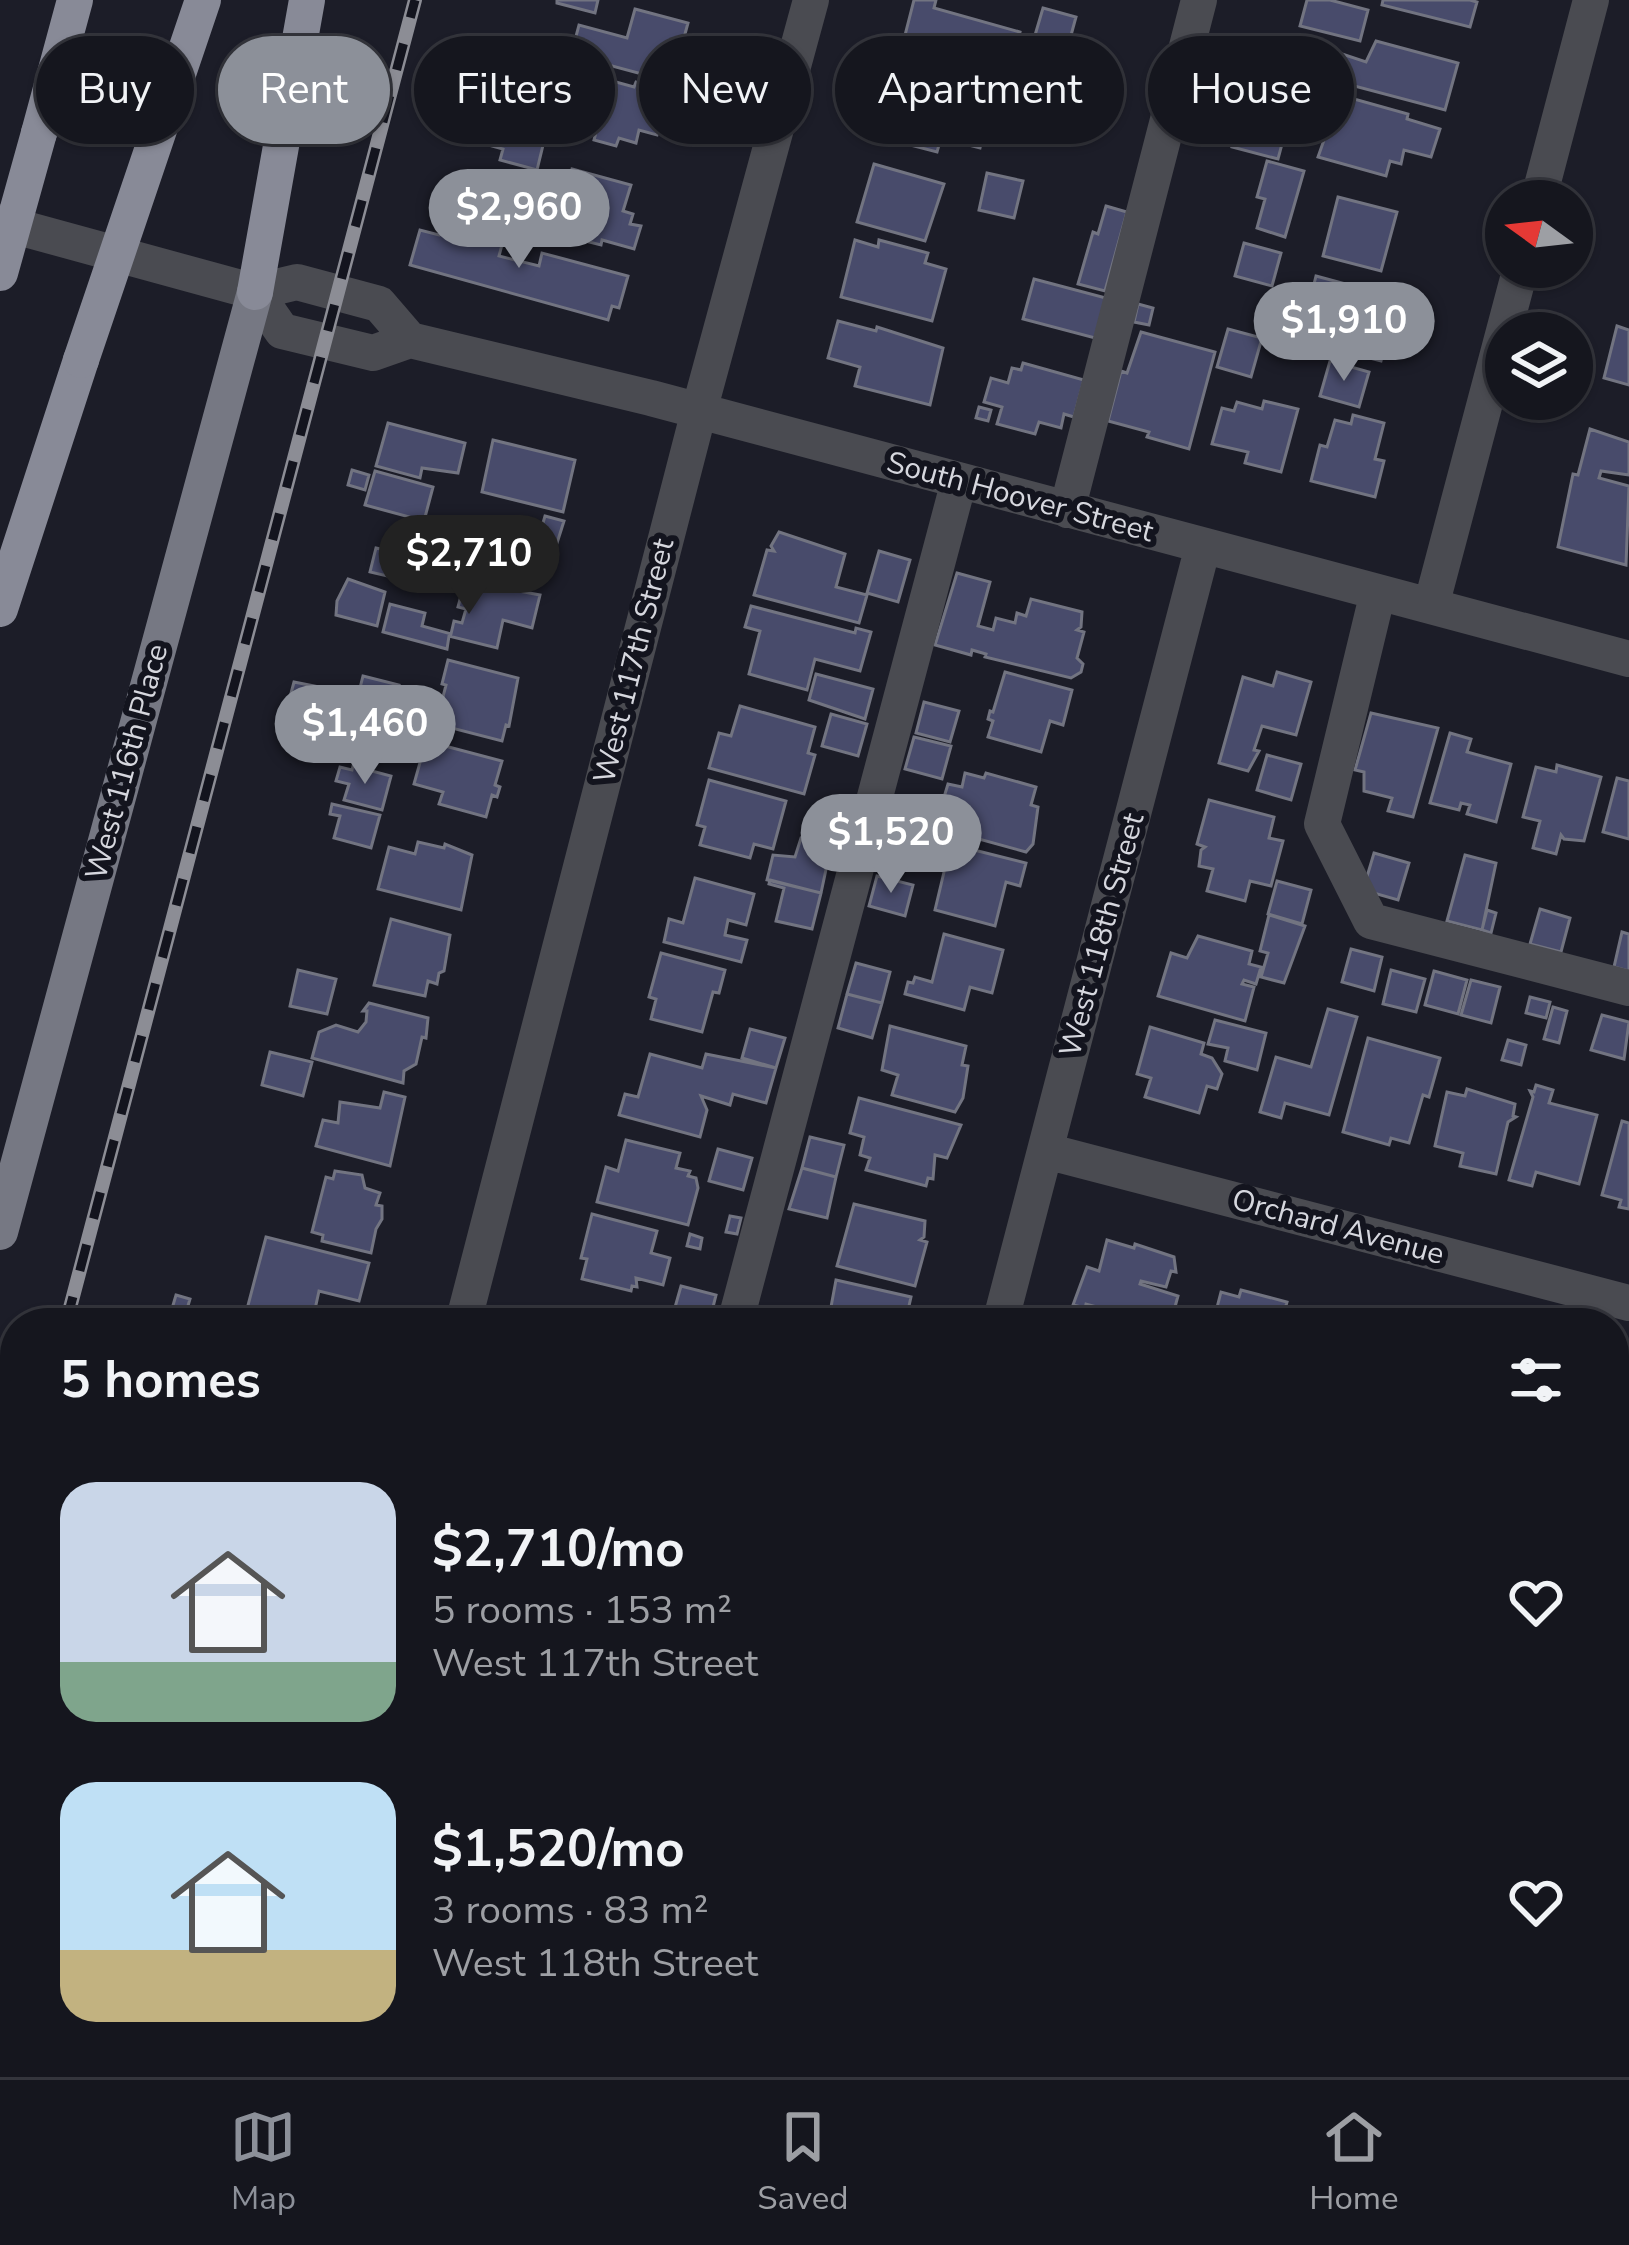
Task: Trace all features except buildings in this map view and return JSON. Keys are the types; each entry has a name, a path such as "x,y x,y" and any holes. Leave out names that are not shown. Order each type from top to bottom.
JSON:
{"highway":[{"path":"0,273 75,0"},
{"path":"0,609 203,0"},
{"path":"256,292 307,0"}],"main road":[{"name":"West 116th Place","path":"0,1232 256,292"}],"street":[{"name":"West 117th Street","path":"468,1308 699,411 811,0"},
{"path":"1067,510 1199,0"},
{"path":"1544,180 1592,0"},
{"name":"South Hoover Street","path":"0,221 256,292 297,282 379,304 410,340"},
{"path":"1431,606 1515,288"},
{"name":"South Hoover Street","path":"256,292 282,332 373,353 410,340 699,411 1629,659"},
{"path":"739,1308 958,481"},
{"name":"West 118th Street","path":"1004,1308 1203,546"},
{"path":"1378,592 1322,824 1371,921 1629,988"},
{"name":"Orchard Avenue","path":"1046,1151 1629,1303"}],"shaded area":[{"path":"471,170 530,186 528,195 533,196 523,216 463,200"}],"railway":[{"path":"70,1308 415,0"}]}
